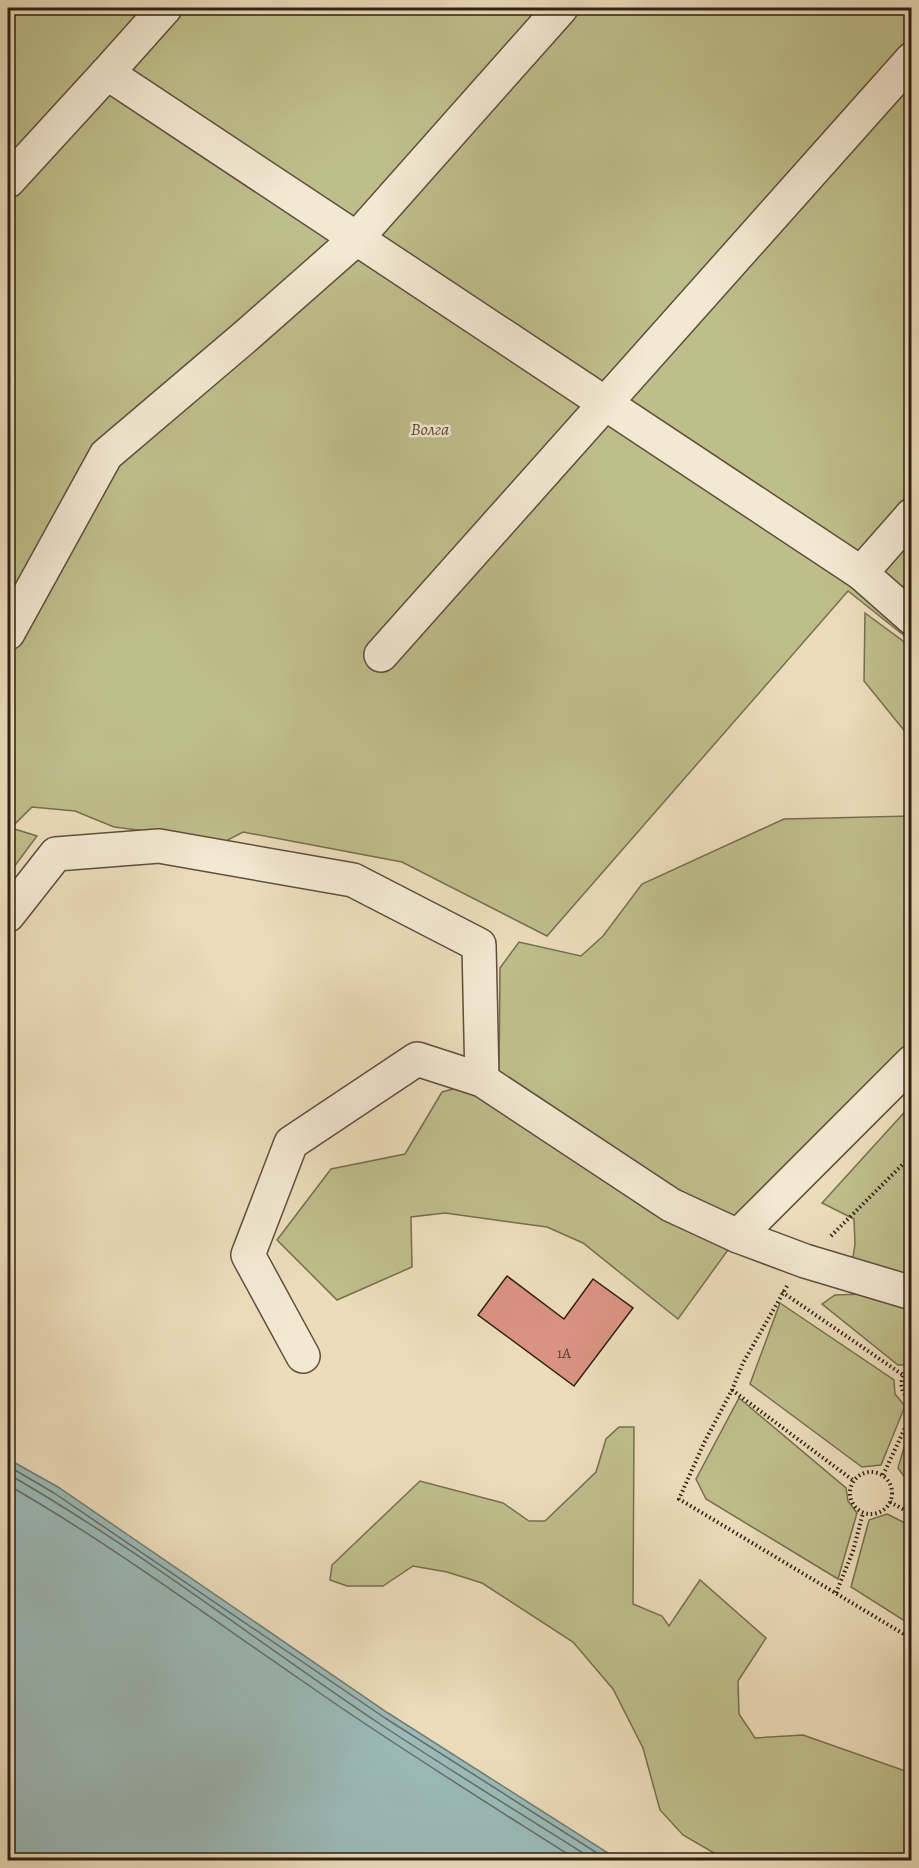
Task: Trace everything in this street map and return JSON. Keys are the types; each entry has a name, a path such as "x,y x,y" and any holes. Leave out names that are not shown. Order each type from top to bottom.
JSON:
{"lane":[{"path":"8,182 165,8"},
{"path":"8,633 106,455 356,239 561,8"},
{"path":"381,655 912,59"},
{"path":"107,73 861,573 912,618"},
{"path":"861,573 912,515"},
{"path":"8,915 56,854 159,846 353,880 479,945 482,1080"},
{"path":"303,1356 248,1255 291,1143 417,1059 482,1080 671,1205 738,1236 806,1261 912,1293"},
{"path":"738,1236 912,1062"}],"path":[{"path":"912,1155 806,1261 783,1292 743,1363 679,1499 912,1639"},
{"path":"783,1292 903,1375"},
{"path":"912,1366 903,1375 902,1389 904,1395 912,1402"},
{"path":"732,1390 854,1481"},
{"path":"882,1475 912,1413"},
{"path":"870,1472 882,1475 890,1482 892,1492 887,1508 876,1514 863,1513 856,1509 850,1496 854,1481 870,1472"},
{"path":"890,1502 912,1514"},
{"path":"836,1593 853,1551 863,1513"}],"green space":[{"name":"Волга","path":"8,8 911,8 911,641 848,591 547,936 402,862 243,832 226,841 114,827 75,811 32,807 11,828 37,836 8,875"},
{"path":"865,613 911,647 911,739 864,681"},
{"path":"911,816 911,1039 759,1207 678,1319 583,1243 547,1227 445,1213 411,1217 412,1267 337,1300 277,1240 331,1169 405,1154 442,1092 499,1077 500,968 519,942 581,956 603,936 642,884 784,819"},
{"path":"911,1105 911,1285 852,1264 855,1244 854,1219 822,1203"},
{"path":"863,1294 911,1306 911,1365 898,1365 822,1304 835,1295"},
{"path":"780,1303 894,1380 895,1394 905,1406 881,1465 862,1467 750,1384"},
{"path":"739,1398 846,1488 848,1501 857,1513 838,1579 706,1499 696,1479"},
{"path":"911,1423 911,1495 906,1492 906,1479 898,1468"},
{"path":"619,1427 634,1427 633,1604 662,1616 669,1626 700,1580 766,1638 738,1681 739,1714 755,1738 803,1735 911,1773 911,1860 726,1860 683,1835 660,1810 643,1748 613,1689 573,1642 482,1583 447,1572 413,1566 383,1586 347,1586 330,1580 332,1565 420,1481 503,1503 529,1521 545,1521 596,1472 606,1439"},
{"path":"887,1514 911,1526 911,1625 851,1587 869,1520"}],"water":[{"path":"8,1459 58,1487 388,1713 619,1860 8,1860"}],"building":[{"path":"507,1276 564,1319 593,1279 633,1308 574,1386 478,1315"}]}
